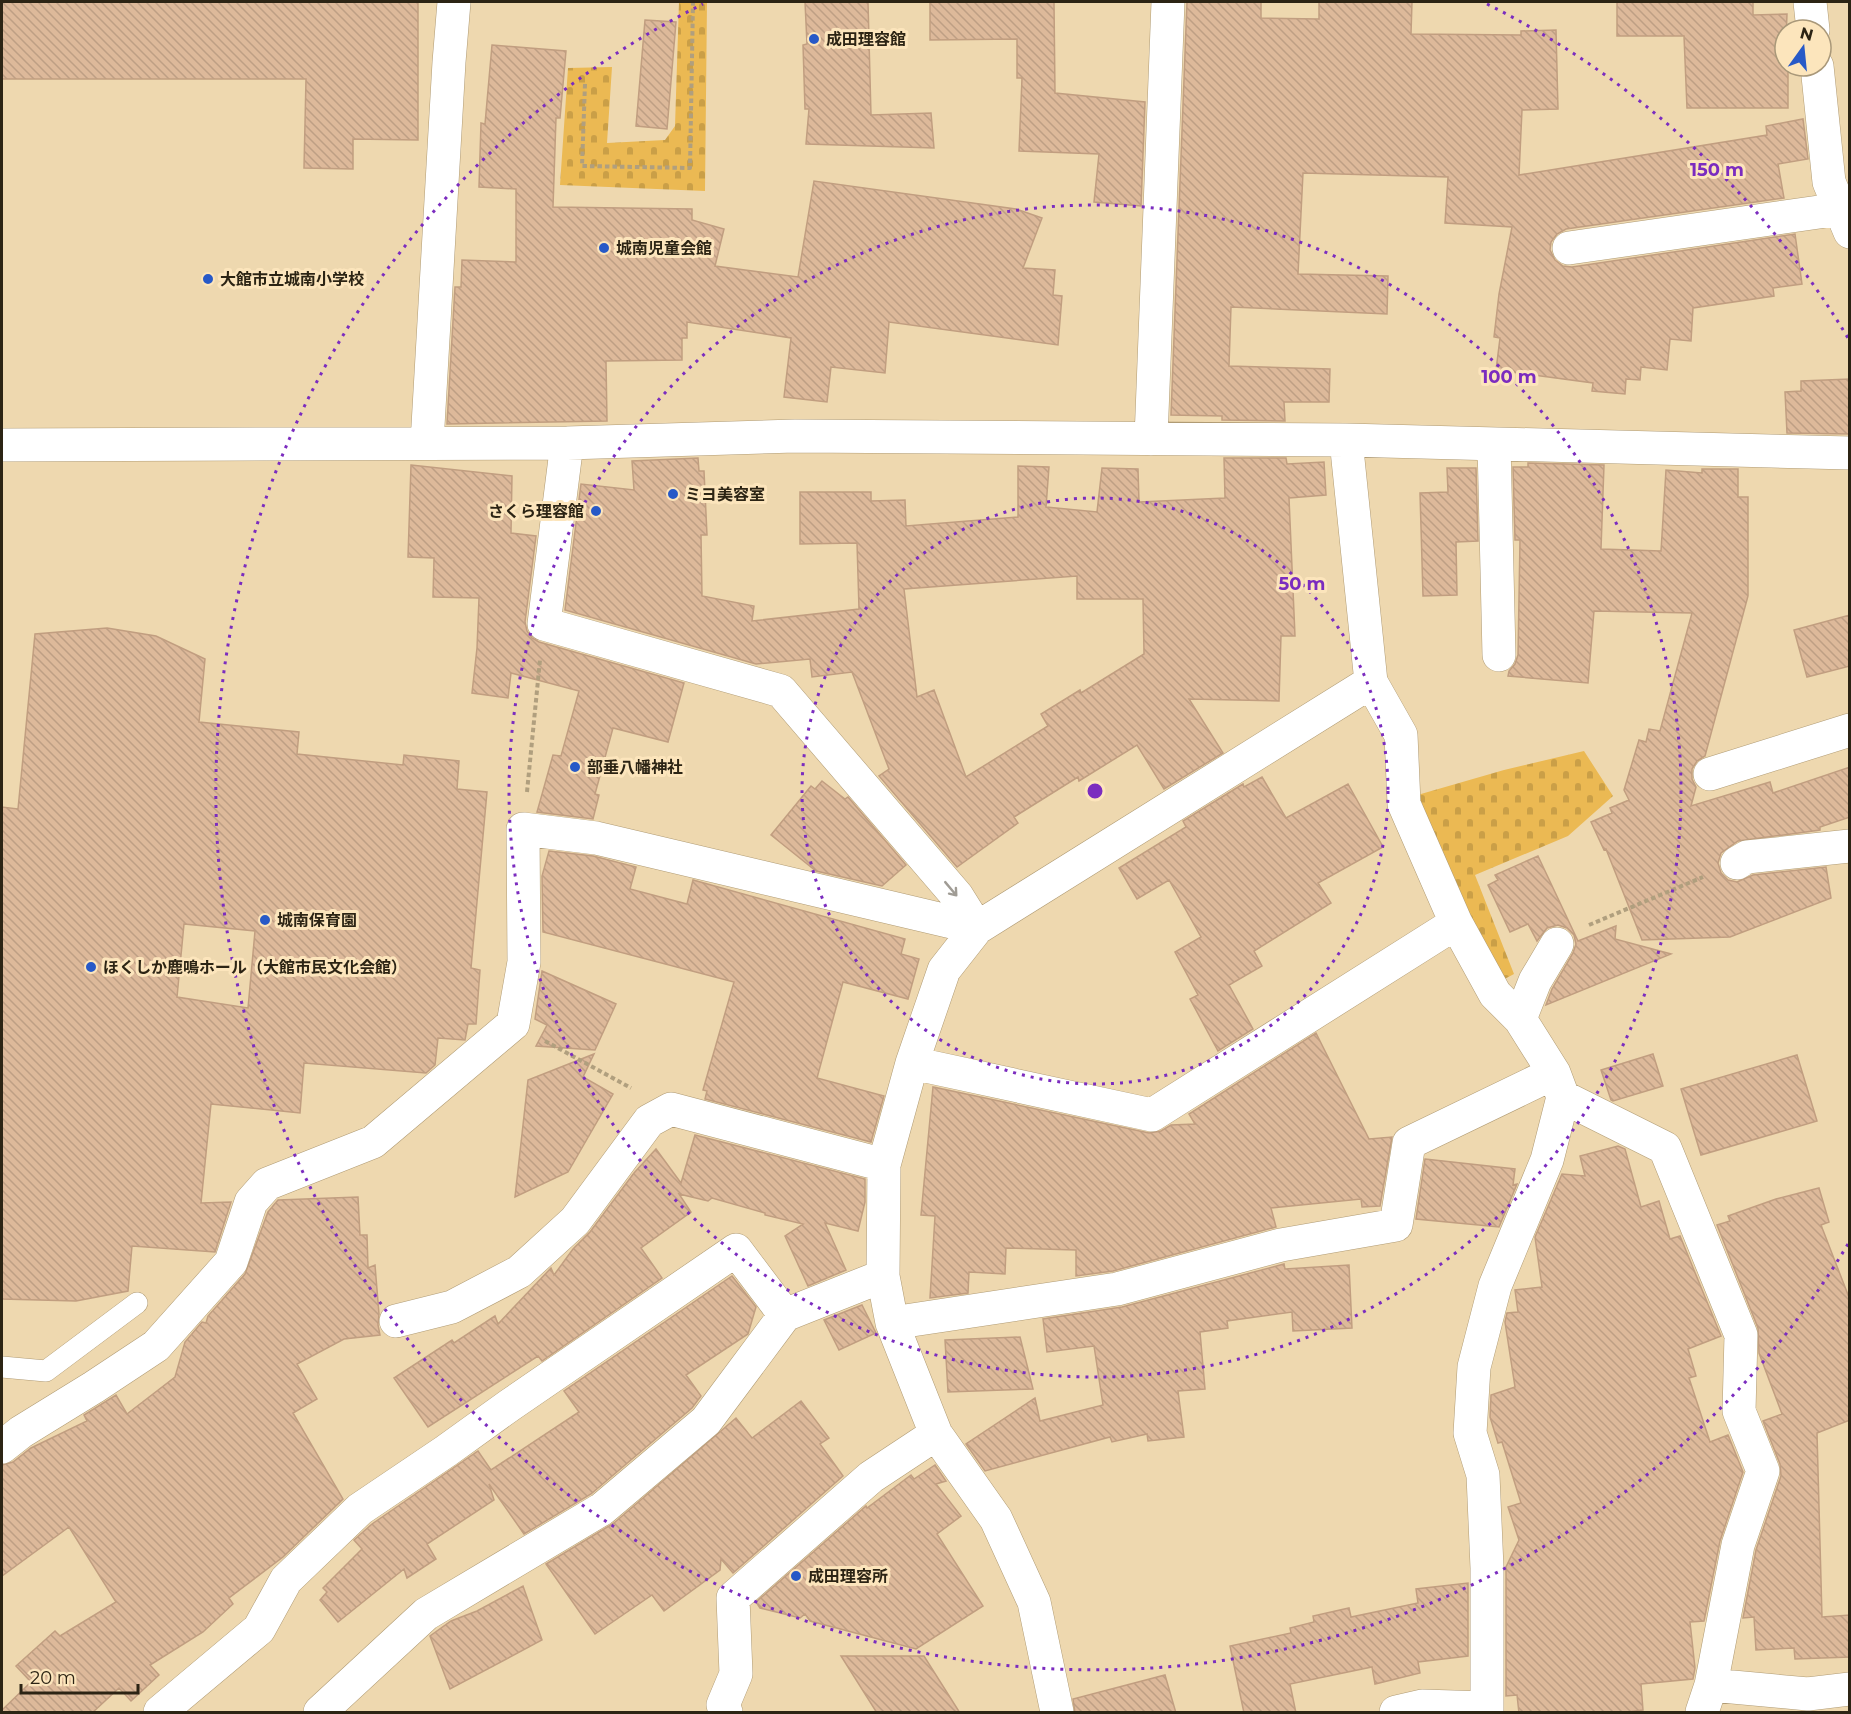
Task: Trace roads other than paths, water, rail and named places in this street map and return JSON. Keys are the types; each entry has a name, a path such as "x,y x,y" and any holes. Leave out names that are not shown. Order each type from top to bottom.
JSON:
{"street":[{"path":"427,443 454,2"},
{"path":"1151,440 1168,2"},
{"path":"1810,2 1812,18"},
{"path":"1569,248 1845,221 1829,182 1818,78"},
{"path":"2,445 567,443 795,436 1346,440 1850,453"},
{"path":"1346,440 1371,682 1401,735 1404,804 1456,923 1495,994 1520,1019 1559,1085 1665,1148 1741,1335 1739,1411 1763,1471 1738,1545 1707,1699 1809,1703 1850,1689"},
{"path":"567,443 544,624 781,691 957,896 976,928"},
{"path":"1494,444 1498,655"},
{"path":"1056,1713 1034,1602 996,1519 936,1434 892,1323 883,1276 884,1165 912,1063 944,970 976,928 1371,682"},
{"path":"1710,774 1850,730"},
{"path":"2,1447 21,1432 156,1346 231,1262 250,1202 267,1184 373,1142 513,1024 524,962 523,829 596,838 976,928"},
{"path":"1737,862 1747,857 1850,846"},
{"path":"912,1063 1152,1114 1456,923"},
{"path":"1520,1019 1535,981 1557,944"},
{"path":"892,1323 1117,1289 1281,1245 1396,1225 1409,1143 1559,1085"},
{"path":"1396,1713 1422,1706 1486,1710 1487,1568 1483,1475 1470,1433 1474,1367 1495,1286 1547,1160 1559,1085"},
{"path":"396,1321 452,1307 519,1272 575,1221 649,1120 671,1109 884,1165"},
{"path":"160,1713 260,1629 286,1580 360,1509 736,1250 785,1314"},
{"path":"320,1713 426,1614 602,1509 706,1421 785,1314 883,1276"},
{"path":"726,1713 723,1705 736,1674 733,1598 871,1477 936,1434"}],"lane":[{"path":"2,1367 46,1371 137,1303"}],"place":[{"name":"成田理容館","path":"814,39"},
{"name":"城南児童会館","path":"604,248"},
{"name":"大館市立城南小学校","path":"208,279"},
{"name":"ミヨ美容室","path":"673,494"},
{"name":"さくら理容館","path":"596,511"},
{"name":"部垂八幡神社","path":"575,767"},
{"name":"城南保育園","path":"265,920"},
{"name":"ほくしか鹿鳴ホール（大館市民文化会館）","path":"91,967"},
{"name":"成田理容所","path":"796,1576"}]}
